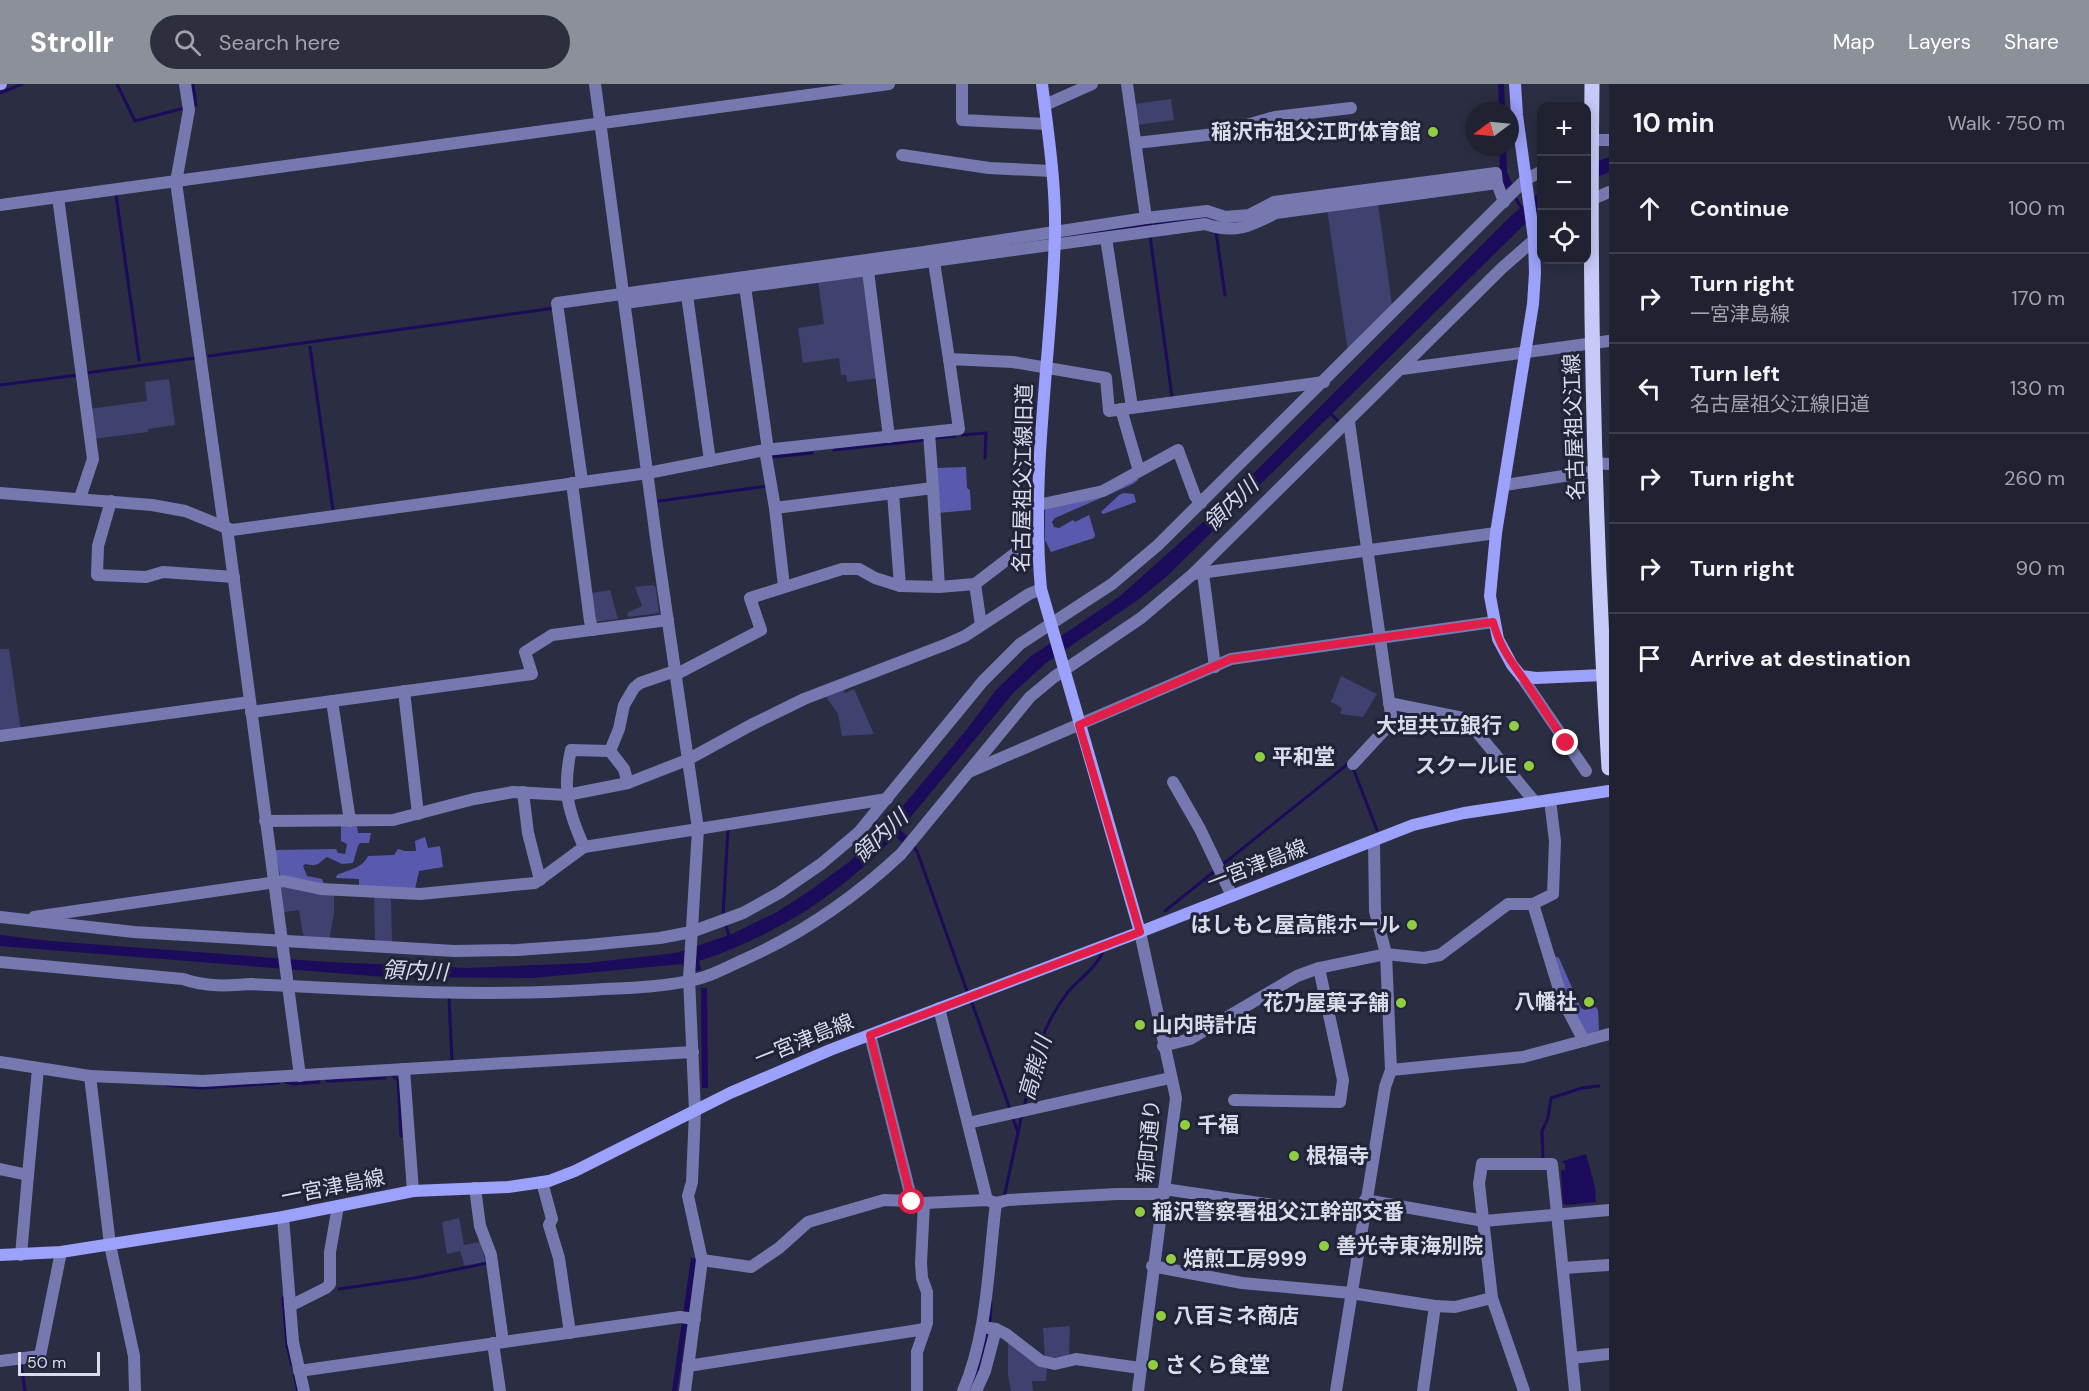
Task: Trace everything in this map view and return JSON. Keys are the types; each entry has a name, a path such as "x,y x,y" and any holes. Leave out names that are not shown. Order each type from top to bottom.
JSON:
{"main road":[{"name":"名古屋祖父江線旧道","path":"1042,84 1052,171 1055,231 1038,505 1041,589 1140,932"},
{"path":"1515,84 1525,184 1536,235 1535,273 1533,304 1496,533 1490,597 1493,622 1505,654 1521,676 1536,678 1603,675"},
{"name":"名古屋祖父江線","path":"1591,114 1592,84"},
{"name":"名古屋祖父江線","path":"1589,210 1592,343 1603,501 1603,675 1609,768"},
{"name":"一宮津島線","path":"0,1255 61,1252 110,1245 283,1217 413,1191 508,1187 542,1182 575,1171 758,1079 1413,825 1464,813 1609,791"}],"street":[{"path":"185,84 189,110 176,182 234,577 300,1076"},
{"path":"595,84 698,829 689,980 695,1111 692,1182 688,1196 702,1260 689,1318 685,1391"},
{"path":"0,205 889,84"},
{"path":"962,84 962,120 1047,124"},
{"path":"1045,105 1092,84"},
{"path":"1127,84 1146,218"},
{"path":"1136,143 1215,134 1275,117 1351,108"},
{"path":"1591,144 1609,140"},
{"path":"902,155 989,168 1052,171"},
{"path":"624,298 867,265 1055,231 1146,218 1207,212 1225,217 1249,215 1274,202 1496,173 1504,202"},
{"path":"0,917 134,932 281,943 454,951 517,950 588,945 691,934 742,913 804,876 859,832 983,681 1020,644 1051,627 1112,584 1158,545 1504,202 1537,175"},
{"path":"867,265 934,262 1205,224 1230,230 1245,228 1276,213 1497,183"},
{"path":"1591,198 1609,192"},
{"path":"58,197 93,459 80,498"},
{"path":"0,962 183,979 200,984 287,985 439,994 534,993 689,980 727,968 764,951 819,920 851,898 901,854 1030,697 1063,671 1141,618 1198,574 1536,235"},
{"path":"1106,238 1126,408 1139,471"},
{"path":"0,493 152,505 185,511 232,530 648,473 767,450 959,429 934,262"},
{"path":"867,265 889,437"},
{"path":"593,630 557,303 687,295 745,282"},
{"path":"745,282 784,586"},
{"path":"687,295 710,461"},
{"path":"1402,369 1609,340"},
{"path":"950,359 1012,362 1106,378 1109,411 1324,382"},
{"path":"1349,422 1392,722 1353,764"},
{"path":"929,433 939,587"},
{"path":"1038,505 1103,490 1178,450 1195,496 1201,503"},
{"path":"1504,485 1600,466"},
{"path":"775,508 933,488"},
{"path":"892,493 900,586"},
{"path":"111,501 98,546 97,575 146,577 163,572 234,577"},
{"path":"1198,574 1496,533"},
{"path":"610,751 619,729 627,696 640,683 675,673 761,630 750,598 842,569 859,569 875,578 900,586 939,587 975,584 1026,545 1038,543"},
{"path":"1198,574 1215,667"},
{"path":"975,584 981,625"},
{"path":"265,821 393,820 513,792 567,795 628,783 687,760 804,699 965,636 1041,589"},
{"path":"0,736 250,707 332,701 532,674 525,652 552,636 668,620"},
{"path":"970,772 1231,659 1493,622"},
{"path":"1521,676 1586,771"},
{"path":"404,691 418,814"},
{"path":"332,701 350,821"},
{"path":"1389,703 1468,719 1535,802"},
{"path":"584,847 567,802 567,766 571,750 610,751"},
{"path":"610,751 624,769 628,783"},
{"path":"1173,782 1200,829 1232,896"},
{"path":"522,792 528,833 540,880"},
{"path":"15,919 283,881 321,890 420,894 535,883 584,847 887,799"},
{"path":"1163,1046 1190,1039 1297,976 1319,968 1386,954 1424,958 1440,955 1508,904 1533,904 1553,894 1555,841 1550,800"},
{"path":"1336,1391 1365,1200 1385,1087 1391,1070 1386,954 1375,911 1374,841"},
{"path":"1533,904 1562,999 1584,1041"},
{"name":"新町通り","path":"1138,1391 1152,1266 1176,1098 1140,932"},
{"path":"1234,1100 1340,1102 1344,1080 1319,968"},
{"path":"939,1008 968,1123 998,1201 985,1371 976,1391"},
{"path":"1391,1070 1523,1057 1609,1034"},
{"path":"870,1035 918,1202 922,1278 927,1292 927,1323 917,1352 917,1391"},
{"path":"0,1062 90,1076 203,1082 693,1052"},
{"path":"21,1255 38,1069"},
{"path":"404,1069 413,1191"},
{"path":"90,1076 110,1245 134,1356 135,1391"},
{"path":"968,1123 1170,1077"},
{"path":"1524,1391 1492,1298 1479,1184 1482,1164 1552,1164 1575,1391"},
{"path":"0,1169 28,1175"},
{"path":"542,1182 552,1220 549,1225 559,1258 570,1332"},
{"path":"475,1188 480,1226 491,1255 500,1391"},
{"path":"702,1260 751,1267 779,1248 808,1222 884,1200 998,1201 1164,1192 1287,1207"},
{"path":"1365,1200 1484,1221 1609,1210"},
{"path":"290,1306 330,1284 330,1252 338,1206"},
{"path":"283,1217 293,1342 304,1391"},
{"path":"0,1361 40,1356 61,1252"},
{"path":"1563,1268 1609,1265"},
{"path":"1152,1266 1242,1283 1351,1293 1435,1306 1455,1307 1492,1298"},
{"path":"1423,1391 1435,1306"},
{"path":"299,1371 570,1332 689,1318"},
{"path":"988,1328 1041,1361 1055,1364 1076,1359 1140,1368"},
{"path":"963,1391 988,1328"},
{"path":"688,1366 925,1329"},
{"path":"1572,1358 1609,1354"}],"shaded area":[{"path":"1171,99 1174,120 1137,125 1134,104"},
{"path":"1378,203 1392,305 1348,352 1327,209"},
{"path":"866,274 880,378 847,382 846,375 841,375 839,358 803,363 798,328 824,324 818,281"},
{"path":"169,379 175,425 148,429 148,432 93,439 89,409 147,401 145,382"},
{"path":"966,467 971,510 938,513 937,468"},
{"path":"1138,477 1133,484 1055,518 1052,522 1054,527 1059,528 1089,515 1095,535 1094,538 1051,552 1045,540 1045,508"},
{"path":"1134,494 1136,502 1103,514 1101,512 1119,495"},
{"path":"653,585 656,588 659,613 628,617 627,613 642,606 635,587"},
{"path":"610,590 618,619 594,622 592,593"},
{"path":"0,649 9,649 21,731 0,734"},
{"path":"1341,676 1377,694 1363,717 1340,714 1342,708 1331,702"},
{"path":"842,686 845,693 854,689 874,734 842,736 838,714 824,694"},
{"path":"341,825 357,826 358,833 371,833 369,843 360,843 358,846 353,863 342,864 327,857 318,864 303,866 307,876 322,879 324,884 280,875 275,850 336,849 338,853 345,854 347,844 341,841"},
{"path":"425,837 428,848 440,846 443,867 419,871 415,889 359,887 359,879 336,878 337,875 359,866 368,856 394,855 398,849 416,851 415,841"},
{"path":"283,885 334,894 334,914 329,940 304,939 299,910 284,912 280,888"},
{"path":"374,896 391,897 392,943 375,942"},
{"path":"1555,956 1559,958 1581,1008 1585,1010 1596,1007 1598,1010 1599,1030 1584,1035 1565,997"},
{"path":"459,1218 464,1245 480,1242 486,1263 465,1267 460,1251 447,1254 442,1222"},
{"path":"1070,1326 1069,1356 1045,1358 1043,1328"},
{"path":"1008,1341 1047,1368 1046,1381 1032,1381 1033,1391 1011,1391 1008,1375"}],"water":[{"path":"1498,84 1504,84 1505,102 1499,102"},
{"path":"1500,156 1506,156 1507,172 1512,184 1505,189 1499,180"},
{"path":"1609,157 1609,172 1591,179 1591,164"},
{"name":"領内川","path":"1537,194 1537,212 1166,577 1139,599 1046,663 1014,692 900,830 907,836 902,842 895,836 852,876 805,911 754,939 699,961 701,970 686,973 682,964 532,978 385,977 0,946 0,935 50,941 327,962 467,968 587,963 676,953 732,934 777,912 849,862 893,818 968,728 996,690 1030,657 1119,597 1221,506 1513,214"},
{"path":"701,988 707,988 708,1088 702,1088"},
{"path":"1586,1154 1595,1187 1596,1202 1566,1205 1563,1203 1561,1170 1565,1170 1565,1163 1560,1162"},
{"path":"691,1258 697,1259 677,1391 672,1391"}],"waterway":[{"path":"0,93 22,84"},
{"path":"117,84 135,121 184,108"},
{"path":"193,84 196,105 193,105"},
{"path":"116,195 139,360"},
{"path":"1514,196 1523,210"},
{"path":"1156,224 1206,218 1220,222"},
{"path":"1063,237 1151,225"},
{"path":"1216,232 1225,295"},
{"path":"1150,236 1172,397"},
{"path":"209,356 555,308"},
{"path":"310,347 333,510"},
{"path":"86,373 195,358"},
{"path":"0,385 78,375"},
{"name":"高熊川","path":"1330,413 1339,422"},
{"path":"962,435 986,433 985,458"},
{"path":"935,438 955,436"},
{"path":"834,450 925,440"},
{"path":"771,460 772,457 812,453"},
{"path":"659,501 767,486"},
{"name":"高熊川","path":"1222,865 1349,763"},
{"path":"1353,768 1377,830"},
{"path":"723,915 728,829"},
{"path":"914,847 968,994"},
{"name":"高熊川","path":"1165,911 1215,871"},
{"path":"726,926 730,938"},
{"name":"高熊川","path":"1024,1108 1034,1062 1044,1033 1058,1005 1092,968 1104,950"},
{"path":"449,998 452,1061"},
{"path":"971,1000 1010,1109"},
{"path":"394,1077 398,1079 401,1136"},
{"path":"327,1081 385,1078"},
{"path":"285,1082 294,1084 319,1082"},
{"path":"166,1085 201,1088 279,1083"},
{"path":"1543,1159 1542,1131 1548,1118 1551,1098 1582,1088 1599,1086"},
{"path":"1004,1198 1022,1114"},
{"path":"1012,1116 1018,1132"},
{"path":"339,1289 415,1278 487,1263"},
{"path":"283,1298 287,1346 292,1365"},
{"path":"990,1323 991,1303"},
{"path":"974,1381 988,1330"},
{"path":"27,1364 45,1362 45,1355"},
{"path":"21,1364 25,1391"},
{"path":"294,1374 298,1391"}],"place":[{"name":"稲沢市祖父江町体育館","path":"1433,132"},
{"name":"大垣共立銀行","path":"1514,726"},
{"name":"平和堂","path":"1260,757"},
{"name":"スクールIE","path":"1529,766"},
{"name":"はしもと屋高熊ホール","path":"1412,925"},
{"name":"八幡社","path":"1589,1002"},
{"name":"花乃屋菓子舗","path":"1401,1003"},
{"name":"山内時計店","path":"1140,1025"},
{"name":"千福","path":"1185,1125"},
{"name":"根福寺","path":"1294,1156"},
{"name":"稲沢警察署祖父江幹部交番","path":"1140,1212"},
{"name":"善光寺東海別院","path":"1324,1246"},
{"name":"焙煎工房999","path":"1171,1259"},
{"name":"八百ミネ商店","path":"1161,1316"},
{"name":"さくら食堂","path":"1153,1365"}],"route":[{"path":"912,1202 870,1035 1140,932 1079,725 1231,659 1493,622 1505,654 1566,743"}]}
